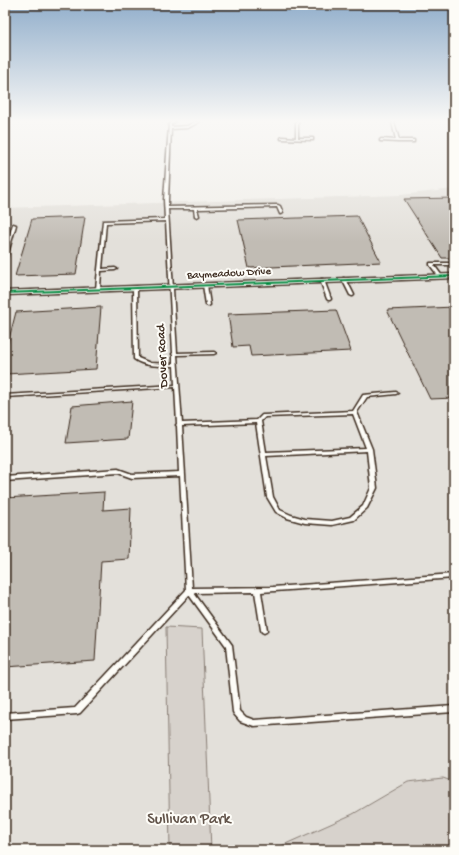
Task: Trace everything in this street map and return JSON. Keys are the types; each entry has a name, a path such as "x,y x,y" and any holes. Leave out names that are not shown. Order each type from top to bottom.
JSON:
{"street":[{"name":"Baymeadow Drive","path":"5,292 454,276"}],"lane":[{"name":"Dover Road","path":"168,162 166,208 189,591"},
{"path":"166,208 278,206 281,213"},
{"path":"195,208 197,216"},
{"path":"98,289 104,222 167,220"},
{"path":"5,257 14,225"},
{"path":"440,276 431,264 454,264"},
{"path":"100,270 115,269"},
{"path":"344,279 352,295"},
{"path":"322,280 329,299"},
{"path":"205,285 208,305"},
{"path":"135,288 136,359 142,363 156,366 175,365"},
{"path":"174,354 214,354"},
{"path":"5,396 176,386"},
{"path":"355,412 365,396 396,393"},
{"path":"178,426 258,421 264,416 355,412"},
{"path":"258,421 270,497 278,511 289,517 304,521 332,523 352,519 365,507 374,488 369,449 355,412"},
{"path":"264,454 369,449"},
{"path":"5,479 118,471 132,476 181,474"},
{"path":"5,716 77,711 189,591 258,590 454,576"},
{"path":"258,590 264,630"},
{"path":"189,591 229,645 237,712 243,719 254,723 454,709"}],"shaded area":[{"path":"454,189 454,782 443,778 408,782 353,814 272,850 211,850 202,629 166,627 170,850 5,850 5,208 401,195"}],"green space":[{"name":"Sullivan Park","path":"166,627 202,629 211,850 170,850"},
{"path":"443,778 454,782 454,850 272,850 353,814 408,782"}],"building":[{"path":"454,198 454,258 442,258 404,199"},
{"path":"357,216 381,262 249,268 238,220"},
{"path":"85,217 76,274 15,276 32,219"},
{"path":"101,307 96,369 5,374 5,354 16,312"},
{"path":"454,307 454,398 430,399 387,310"},
{"path":"336,310 351,351 251,356 249,346 233,347 228,314"},
{"path":"132,401 128,439 66,443 72,406"},
{"path":"104,492 103,510 131,508 129,559 101,561 95,661 5,667 5,498"}],"cycle path":[{"path":"5,293 454,276"}]}
